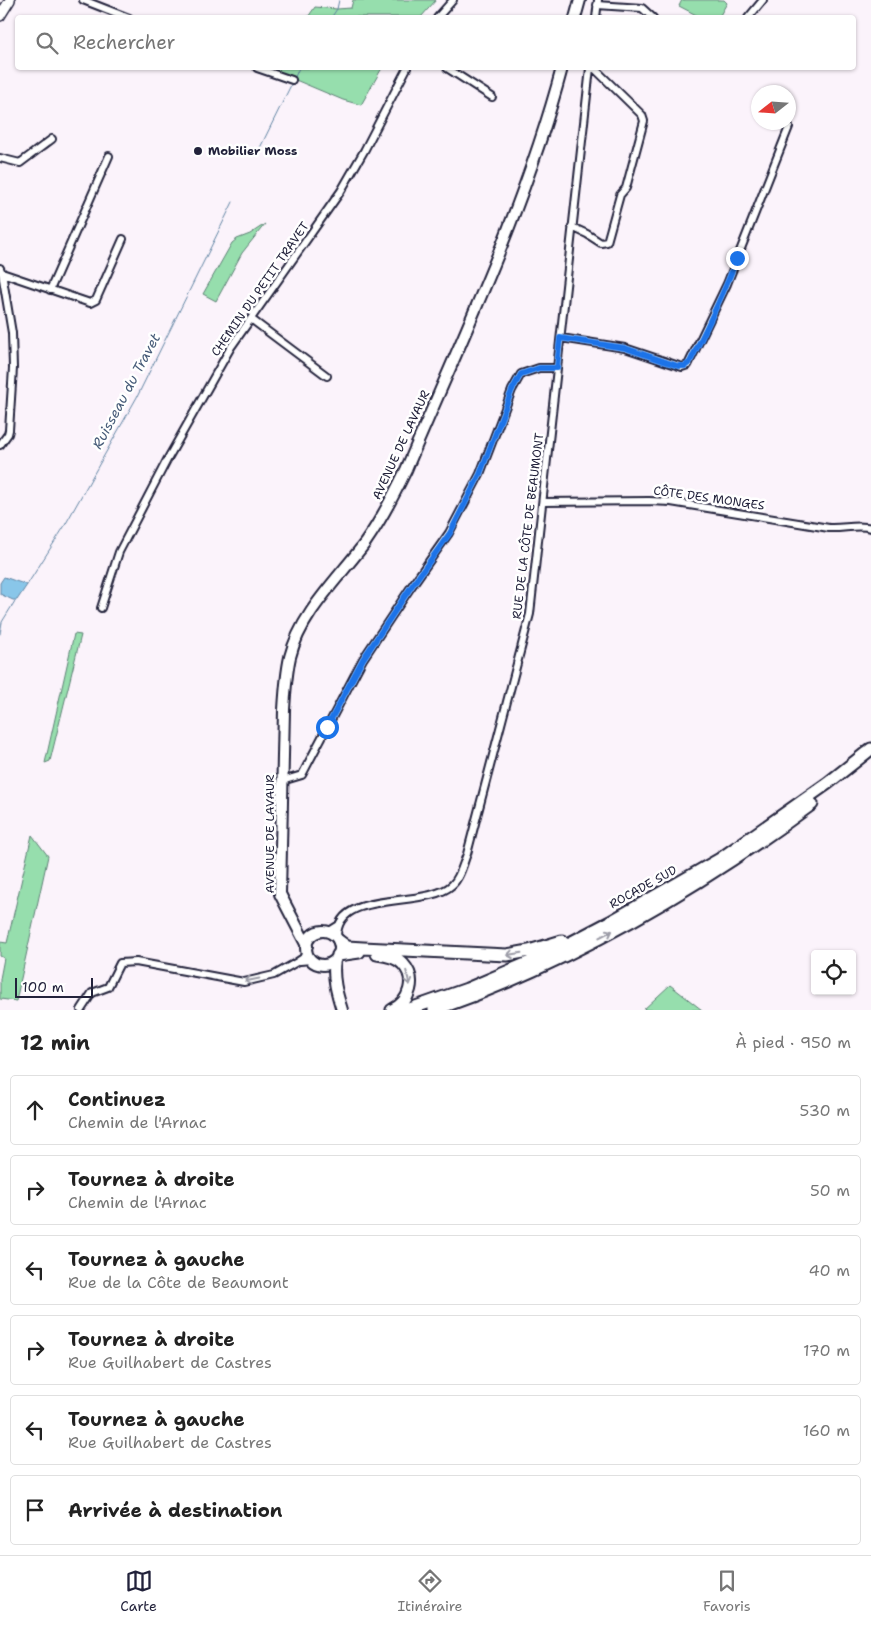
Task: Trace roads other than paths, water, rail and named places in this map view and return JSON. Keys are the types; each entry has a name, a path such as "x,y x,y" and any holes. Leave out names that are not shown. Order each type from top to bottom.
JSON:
{"highway":[{"name":"ROCADE SUD","path":"407,1010 467,990 541,957 610,922 720,859 828,783 871,749"},
{"name":"ROCADE SUD","path":"434,1010 563,956 632,922 766,838 871,758"},
{"path":"338,940 347,947 507,955 559,942 610,922"},
{"path":"337,957 362,952 386,955 403,964 410,979 410,989 406,999 392,1010"},
{"path":"460,1010 520,975"}],"main road":[{"path":"0,16 10,0"},
{"path":"576,15 580,0"},
{"name":"AVENUE DE LAVAUR","path":"307,948 280,894 285,684 290,656 300,630 365,542 389,504 406,470 517,208 561,70"},
{"path":"289,913 301,925 320,932 334,934 338,940 340,946 334,970 336,988 342,1010"},
{"path":"320,932 309,938 307,948 315,962 327,972 336,988"},
{"path":"315,962 327,964 337,957"}],"street":[{"path":"83,0 121,15"},
{"path":"440,15 453,0"},
{"path":"750,15 763,0"},
{"path":"596,15 597,2 642,8 650,15"},
{"path":"263,70 292,80"},
{"name":"CHEMIN DU PETIT TRAVET","path":"101,608 115,562 130,528 166,460 231,347 341,191 406,70"},
{"path":"450,70 492,97"},
{"name":"RUE DE LA CÔTE DE BEAUMONT","path":"320,932 331,930 360,906 428,896 444,891 453,885 467,854 530,614 590,70"},
{"path":"572,227 601,243 607,242 610,237 620,195 626,188 644,121 642,115 596,70"},
{"path":"560,338 625,348 682,367 688,365 727,284 788,130"},
{"path":"0,158 20,163 52,139"},
{"path":"50,290 109,156"},
{"path":"1,271 90,303 96,300 123,239"},
{"path":"0,445 9,430 13,368 12,333 1,271"},
{"path":"251,318 327,376"},
{"path":"282,781 302,775 363,659 450,533 480,474 512,390 521,374 539,368 557,368"},
{"name":"CÔTE DES MONGES","path":"543,502 671,502 829,528 839,529 864,526 871,528"},
{"path":"338,940 340,924"},
{"path":"82,1010 92,993 108,987 120,963 136,962 244,982 274,976 303,958 307,948"},
{"path":"297,962 305,960 315,962"}],"water":[{"path":"4,577 27,585 17,600 0,594 0,583"}],"waterway":[{"name":"Ruisseau du Travet","path":"333,15 339,0"},
{"name":"Ruisseau du Travet","path":"294,79 298,70"},
{"name":"Ruisseau du Travet","path":"257,154 292,83"},
{"name":"Ruisseau du Travet","path":"27,585 64,527 137,397 233,202"},
{"path":"0,634 2,622 15,601"}],"place":[{"name":"Mobilier Moss","path":"198,151"}]}
